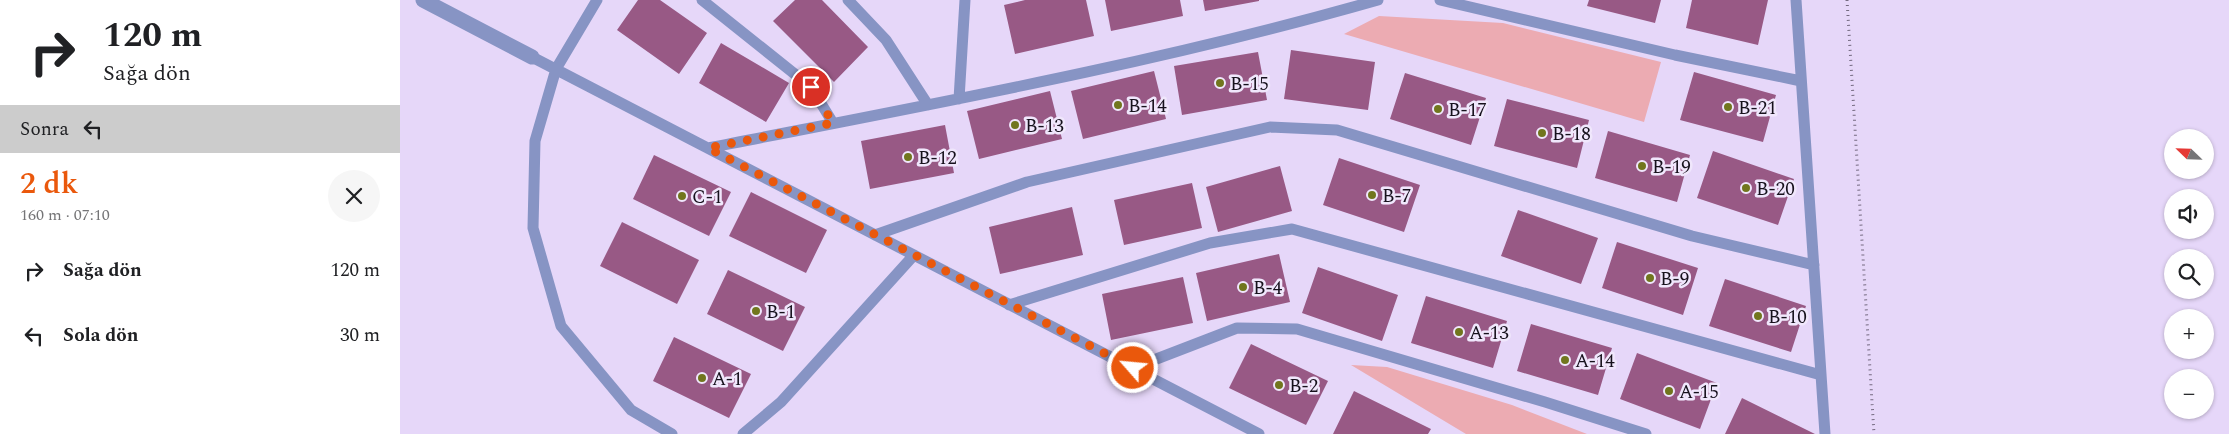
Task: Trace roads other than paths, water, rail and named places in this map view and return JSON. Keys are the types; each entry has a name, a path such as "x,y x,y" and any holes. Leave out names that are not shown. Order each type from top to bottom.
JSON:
{"street":[{"path":"423,0 532,57"}],"lane":[{"path":"597,0 556,69 535,142 533,228 561,326 631,410 672,434"},
{"path":"702,0 811,87 833,123"},
{"path":"848,0 886,40 928,105"},
{"path":"959,99 966,0"},
{"path":"708,148 1019,87 1310,20 1378,0"},
{"path":"1440,0 1675,55 1801,81"},
{"path":"1796,0 1825,434"},
{"path":"532,57 1259,434"},
{"path":"875,235 1026,182 1270,127 1337,130 1692,236 1814,265"},
{"path":"1010,304 1210,243 1292,229 1821,375"},
{"path":"743,434 781,402 914,255"},
{"path":"1133,368 1237,328 1297,329 1545,402 1646,434"}],"place":[{"name":"B-15","path":"1220,83"},
{"name":"B-14","path":"1118,105"},
{"name":"B-21","path":"1728,107"},
{"name":"B-17","path":"1438,109"},
{"name":"B-13","path":"1015,125"},
{"name":"B-18","path":"1542,133"},
{"name":"B-12","path":"908,157"},
{"name":"B-19","path":"1642,166"},
{"name":"B-20","path":"1746,188"},
{"name":"B-7","path":"1372,195"},
{"name":"C-1","path":"682,196"},
{"name":"B-9","path":"1650,278"},
{"name":"B-4","path":"1243,287"},
{"name":"B-1","path":"756,311"},
{"name":"B-10","path":"1758,316"},
{"name":"A-13","path":"1459,332"},
{"name":"A-14","path":"1565,360"},
{"name":"A-1","path":"702,378"},
{"name":"B-2","path":"1279,385"},
{"name":"A-15","path":"1669,391"}]}
